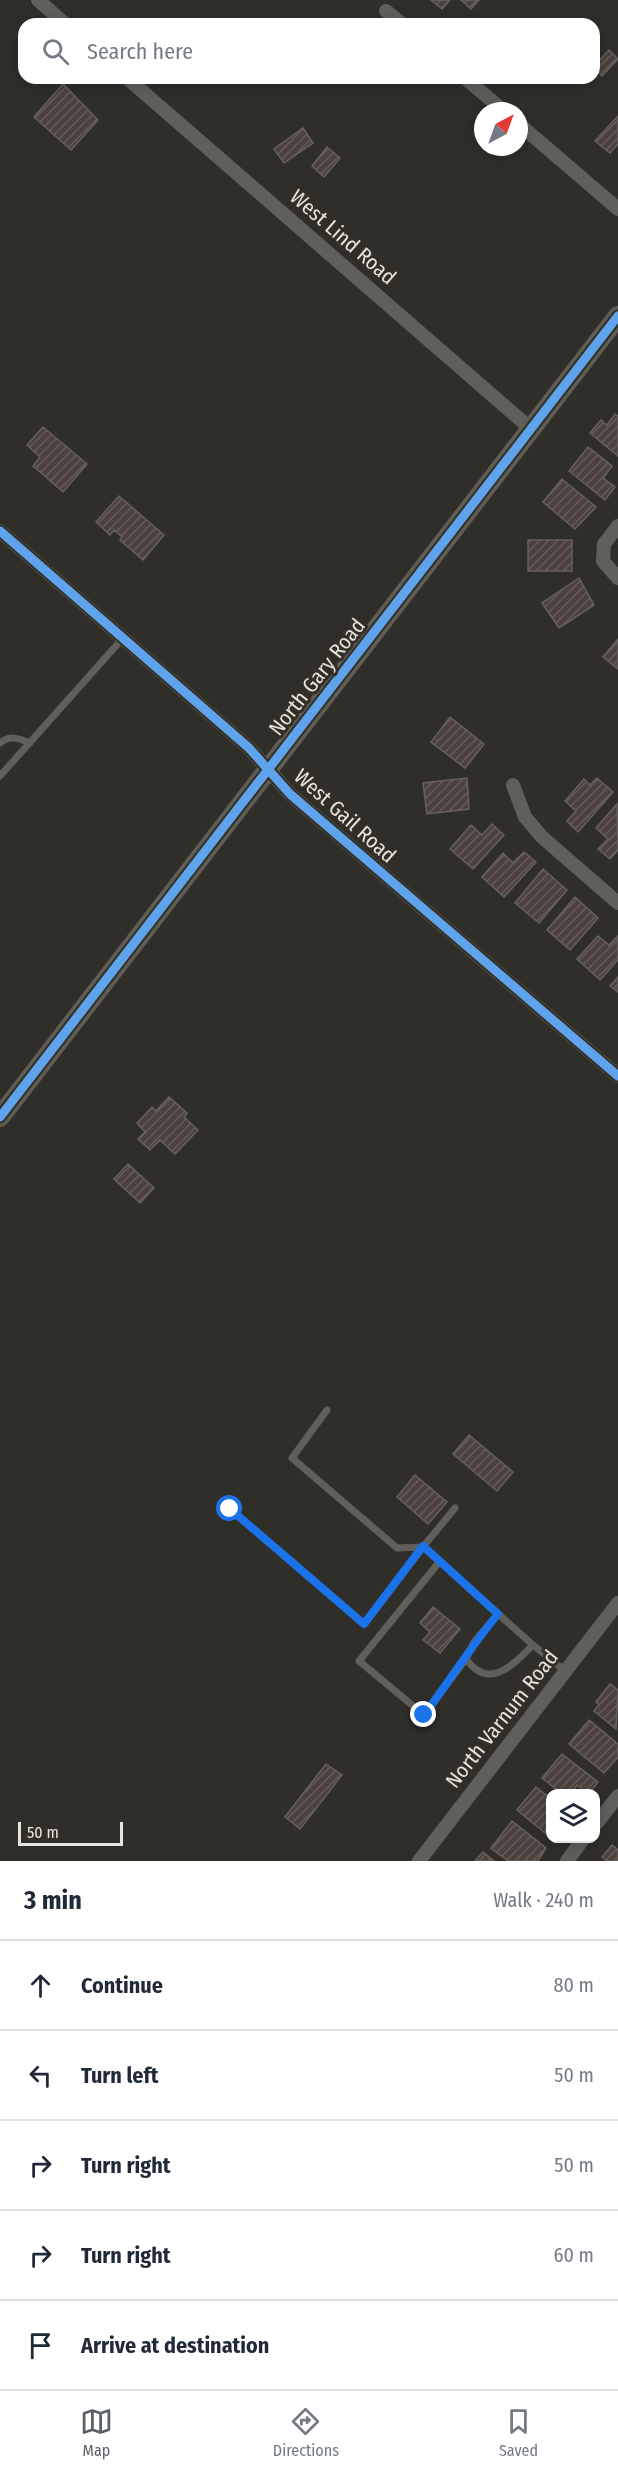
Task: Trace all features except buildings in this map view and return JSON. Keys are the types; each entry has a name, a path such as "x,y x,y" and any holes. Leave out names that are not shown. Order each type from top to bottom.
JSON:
{"street":[{"path":"38,0 58,18"},
{"path":"386,11 395,18"},
{"name":"West Lind Road","path":"134,84 531,429"},
{"path":"472,84 493,102"},
{"path":"528,132 618,208"},
{"name":"North Gary Road","path":"0,1117 618,316"},
{"path":"618,526 604,544 603,561 618,578"},
{"name":"West Gail Road","path":"0,531 249,748 290,794 618,1076"},
{"path":"513,785 525,816 542,837 618,903"},
{"name":"North Varnum Road","path":"419,1861 618,1603"},
{"path":"600,1819 618,1796"},
{"path":"567,1861 582,1843"}],"lane":[{"path":"2,774 123,638"},
{"path":"0,743 14,737 30,742"},
{"path":"0,764 2,774"},
{"path":"327,1410 292,1458 397,1548 423,1546 565,1671"},
{"path":"230,1509 364,1624 455,1508"},
{"path":"440,1561 359,1661 424,1715 466,1659 474,1642 498,1614"},
{"path":"466,1659 472,1667 484,1674 496,1674 510,1667 533,1645"}],"cycle path":[{"path":"0,1117 618,316"},
{"path":"0,531 249,748 290,794 618,1076"}],"route":[{"path":"230,1509 364,1624 423,1546 498,1614 474,1642 466,1659 424,1715"}]}
